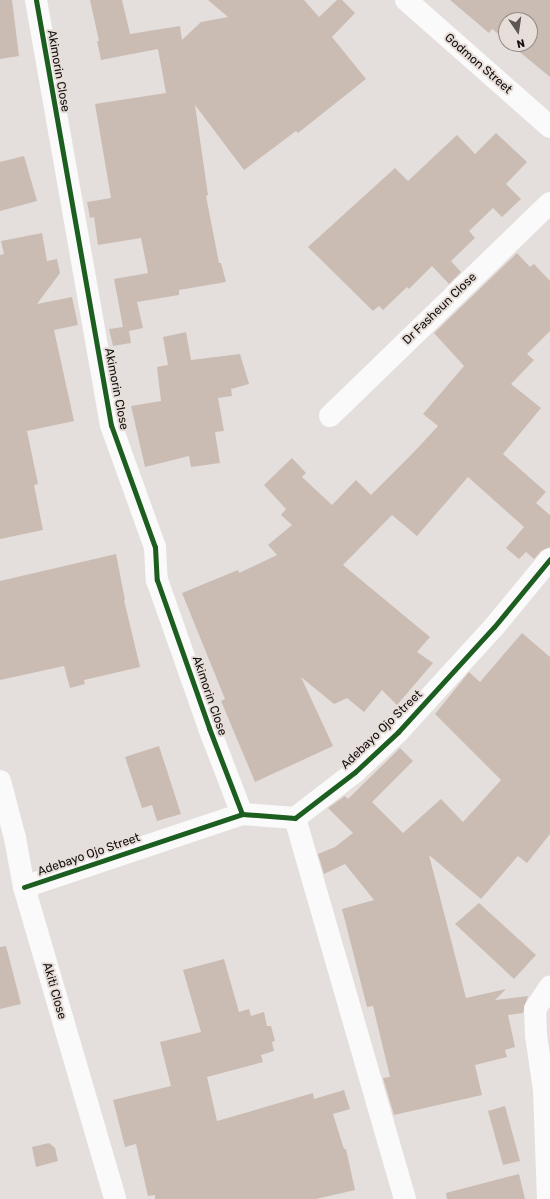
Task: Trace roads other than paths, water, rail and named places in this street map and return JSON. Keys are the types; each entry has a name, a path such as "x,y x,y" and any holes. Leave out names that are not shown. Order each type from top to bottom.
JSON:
{"street":[{"name":"Akimorin Close","path":"36,0 111,426 155,547 157,580 209,728 242,814"},
{"name":"Godmon Street","path":"406,0 550,127"},
{"name":"Dr Fasheun Close","path":"330,416 550,203"},
{"name":"Adebayo Ojo Street","path":"24,887 242,814 295,818 323,795 355,772 398,732 494,627 550,559"},
{"name":"Akiti Close","path":"0,782 15,838 24,887 115,1199"},
{"path":"295,818 404,1199"},
{"path":"548,1199 544,1090 536,1035 535,1009 550,987"}]}
